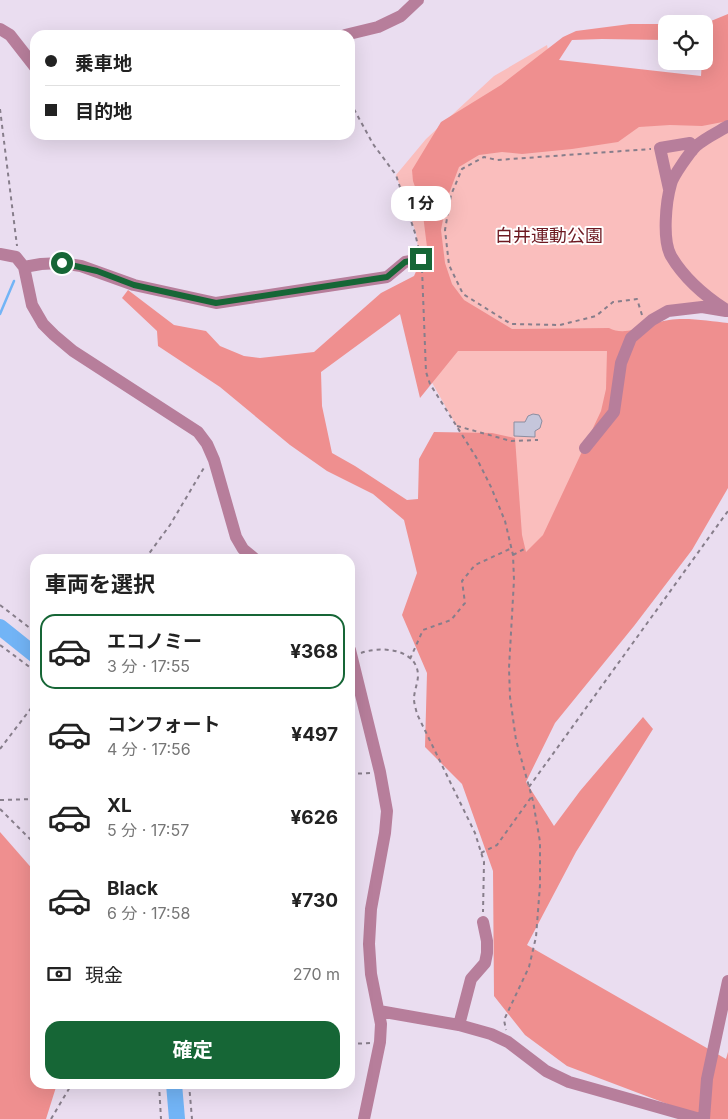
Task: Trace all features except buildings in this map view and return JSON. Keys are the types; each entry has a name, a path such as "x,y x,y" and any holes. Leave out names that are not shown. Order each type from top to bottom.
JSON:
{"street":[{"path":"355,33 378,27 401,16 418,0"},
{"path":"0,29 10,36 30,62"},
{"path":"728,126 695,147 671,182 666,237 670,254 691,282 728,311"},
{"path":"669,191 660,148 690,143 692,151"},
{"path":"0,254 20,262 62,263 82,266 134,285 216,303 387,277 405,262 421,259"},
{"path":"20,262 32,305 44,324 54,335 73,351 198,432 207,444 214,460 236,537 243,549 249,554"},
{"path":"585,448 614,412 621,363 630,338 652,320 668,312 702,307 728,311"},
{"path":"355,669 386,804 385,833 370,910 369,944 371,974 381,1024 380,1042 364,1119"},
{"path":"459,1025 471,979 485,963 487,941 483,922"},
{"path":"378,1010 459,1025 491,1034 508,1042 546,1071 570,1082 702,1119 707,1079 728,981"}],"path":[{"path":"0,109 20,262"},
{"path":"355,111 373,144 396,175 416,232 424,292 426,372 430,384 476,457 505,522 512,548 514,580 509,668 510,697 516,740 532,796 540,842 540,885 536,937 529,967 504,1020 508,1042"},
{"path":"642,316 637,299 613,302 596,316 560,325 511,324 463,294 448,265 445,230 451,195 462,168 482,158 497,160 660,148"},
{"path":"457,426 511,440 538,440"},
{"path":"149,554 170,525 206,464"},
{"path":"529,788 728,512"},
{"path":"410,659 422,630 451,620 465,603 462,581 475,565 512,548"},
{"path":"513,555 526,548"},
{"path":"0,605 30,628"},
{"path":"0,645 30,668"},
{"path":"355,652 386,649 404,653 415,665 418,674 414,699 417,714 475,833 484,862 483,922"},
{"path":"0,749 30,710"},
{"path":"355,774 380,772"},
{"path":"481,853 497,845 532,796"},
{"path":"0,800 30,799"},
{"path":"0,809 30,839"},
{"path":"355,1044 380,1042"},
{"path":"51,1119 67,1089"},
{"path":"159,1089 161,1119"},
{"path":"189,1089 192,1119"}],"green space":[{"name":"白井運動公園","path":"728,22 728,312 702,307 652,320 614,412 547,538 514,580 491,487 426,372 424,292 416,233 396,175 426,139 494,76 547,45 559,103 706,123"}],"shaded area":[{"path":"728,14 728,121 702,126 670,125 639,127 618,142 572,149 522,154 502,152 479,155 459,167 447,199 441,230 445,263 452,284 464,300 512,329 609,328 623,331 676,319 728,323 728,488 692,550 634,626 555,723 526,782 554,826 580,791 643,717 653,729 576,852 527,945 726,1059 728,1052 728,1119 707,1119 567,1066 525,1035 494,996 493,871 462,784 425,747 427,673 402,615 417,573 404,520 373,494 327,471 290,445 220,387 158,346 157,331 122,298 128,290 174,325 206,331 220,346 244,356 260,358 314,352 381,293 414,276 427,247 422,207 413,181 412,170 441,122 501,85 563,37 576,31 630,24 658,24 658,40 572,40 559,60 701,76 701,70 713,70 713,20","holes":["400,314 420,398 458,351 607,351 606,389 601,411 543,535 526,552 522,535 515,438 492,433 434,432 419,459 418,499 407,500 332,453 322,406 321,372"]},
{"path":"0,832 30,866 30,1089 55,1089 46,1119 0,1119"}],"waterway":[{"path":"0,314 14,281"},
{"path":"0,627 30,651"},
{"path":"174,1089 177,1119"}],"route":[{"path":"62,263 82,266 134,285 216,303 387,277 405,262 421,259"}]}
